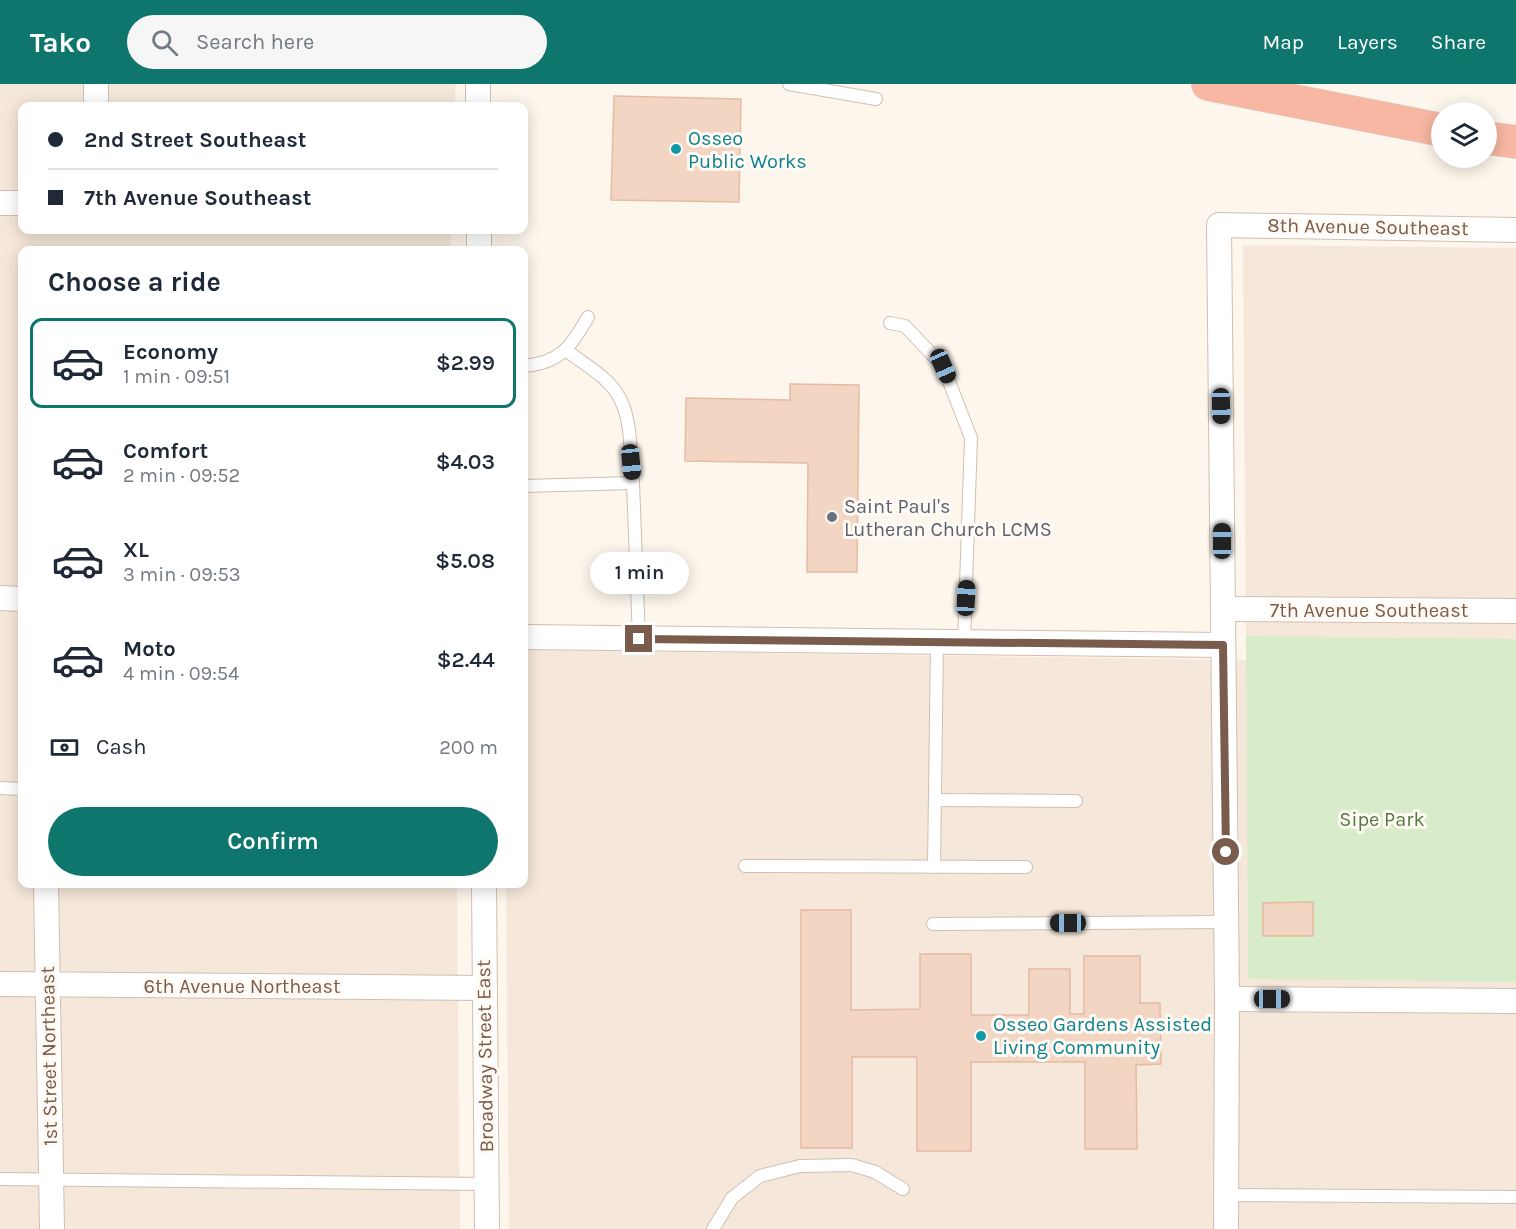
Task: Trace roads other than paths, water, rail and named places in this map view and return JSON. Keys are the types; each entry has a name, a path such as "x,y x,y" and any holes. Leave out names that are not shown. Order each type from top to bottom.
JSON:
{"highway":[{"path":"1208,84 1431,128"},
{"path":"1497,139 1516,142"}],"street":[{"path":"96,84 96,102"},
{"path":"477,84 478,102"},
{"path":"0,203 18,203"},
{"name":"8th Avenue Southeast","path":"1223,609 1219,225 1516,230"},
{"path":"0,598 18,599"},
{"path":"1223,609 1227,999 1226,1229"},
{"name":"7th Avenue Southeast","path":"1223,609 1516,611"},
{"path":"528,637 1223,645"},
{"name":"1st Street Northeast","path":"46,888 52,1229"},
{"name":"Broadway Street East","path":"484,888 487,1229"},
{"name":"6th Avenue Northeast","path":"0,984 485,988"},
{"path":"1227,999 1516,1001"}],"lane":[{"path":"789,84 876,99"},
{"path":"528,366 538,365 556,358 566,350 572,345 588,317"},
{"path":"890,323 905,326 943,366 971,438 964,642"},
{"path":"566,350 618,393 627,419 633,483 639,639"},
{"path":"528,486 633,483"},
{"path":"934,867 937,642"},
{"path":"0,788 18,789"},
{"path":"935,800 1076,801"},
{"path":"745,866 1026,867"},
{"path":"933,924 1226,922"},
{"path":"713,1229 732,1198 760,1176 800,1166 852,1165 875,1172 903,1189"},
{"path":"0,1179 487,1184"},
{"path":"1226,1195 1516,1197"}],"place":[{"name":"Osseo Public Works","path":"676,149"},
{"name":"Saint Paul's Lutheran Church LCMS","path":"832,517"},
{"name":"Osseo Gardens Assisted Living Community","path":"981,1036"}],"park label":[{"name":"Sipe Park","path":"1382,819"}]}
